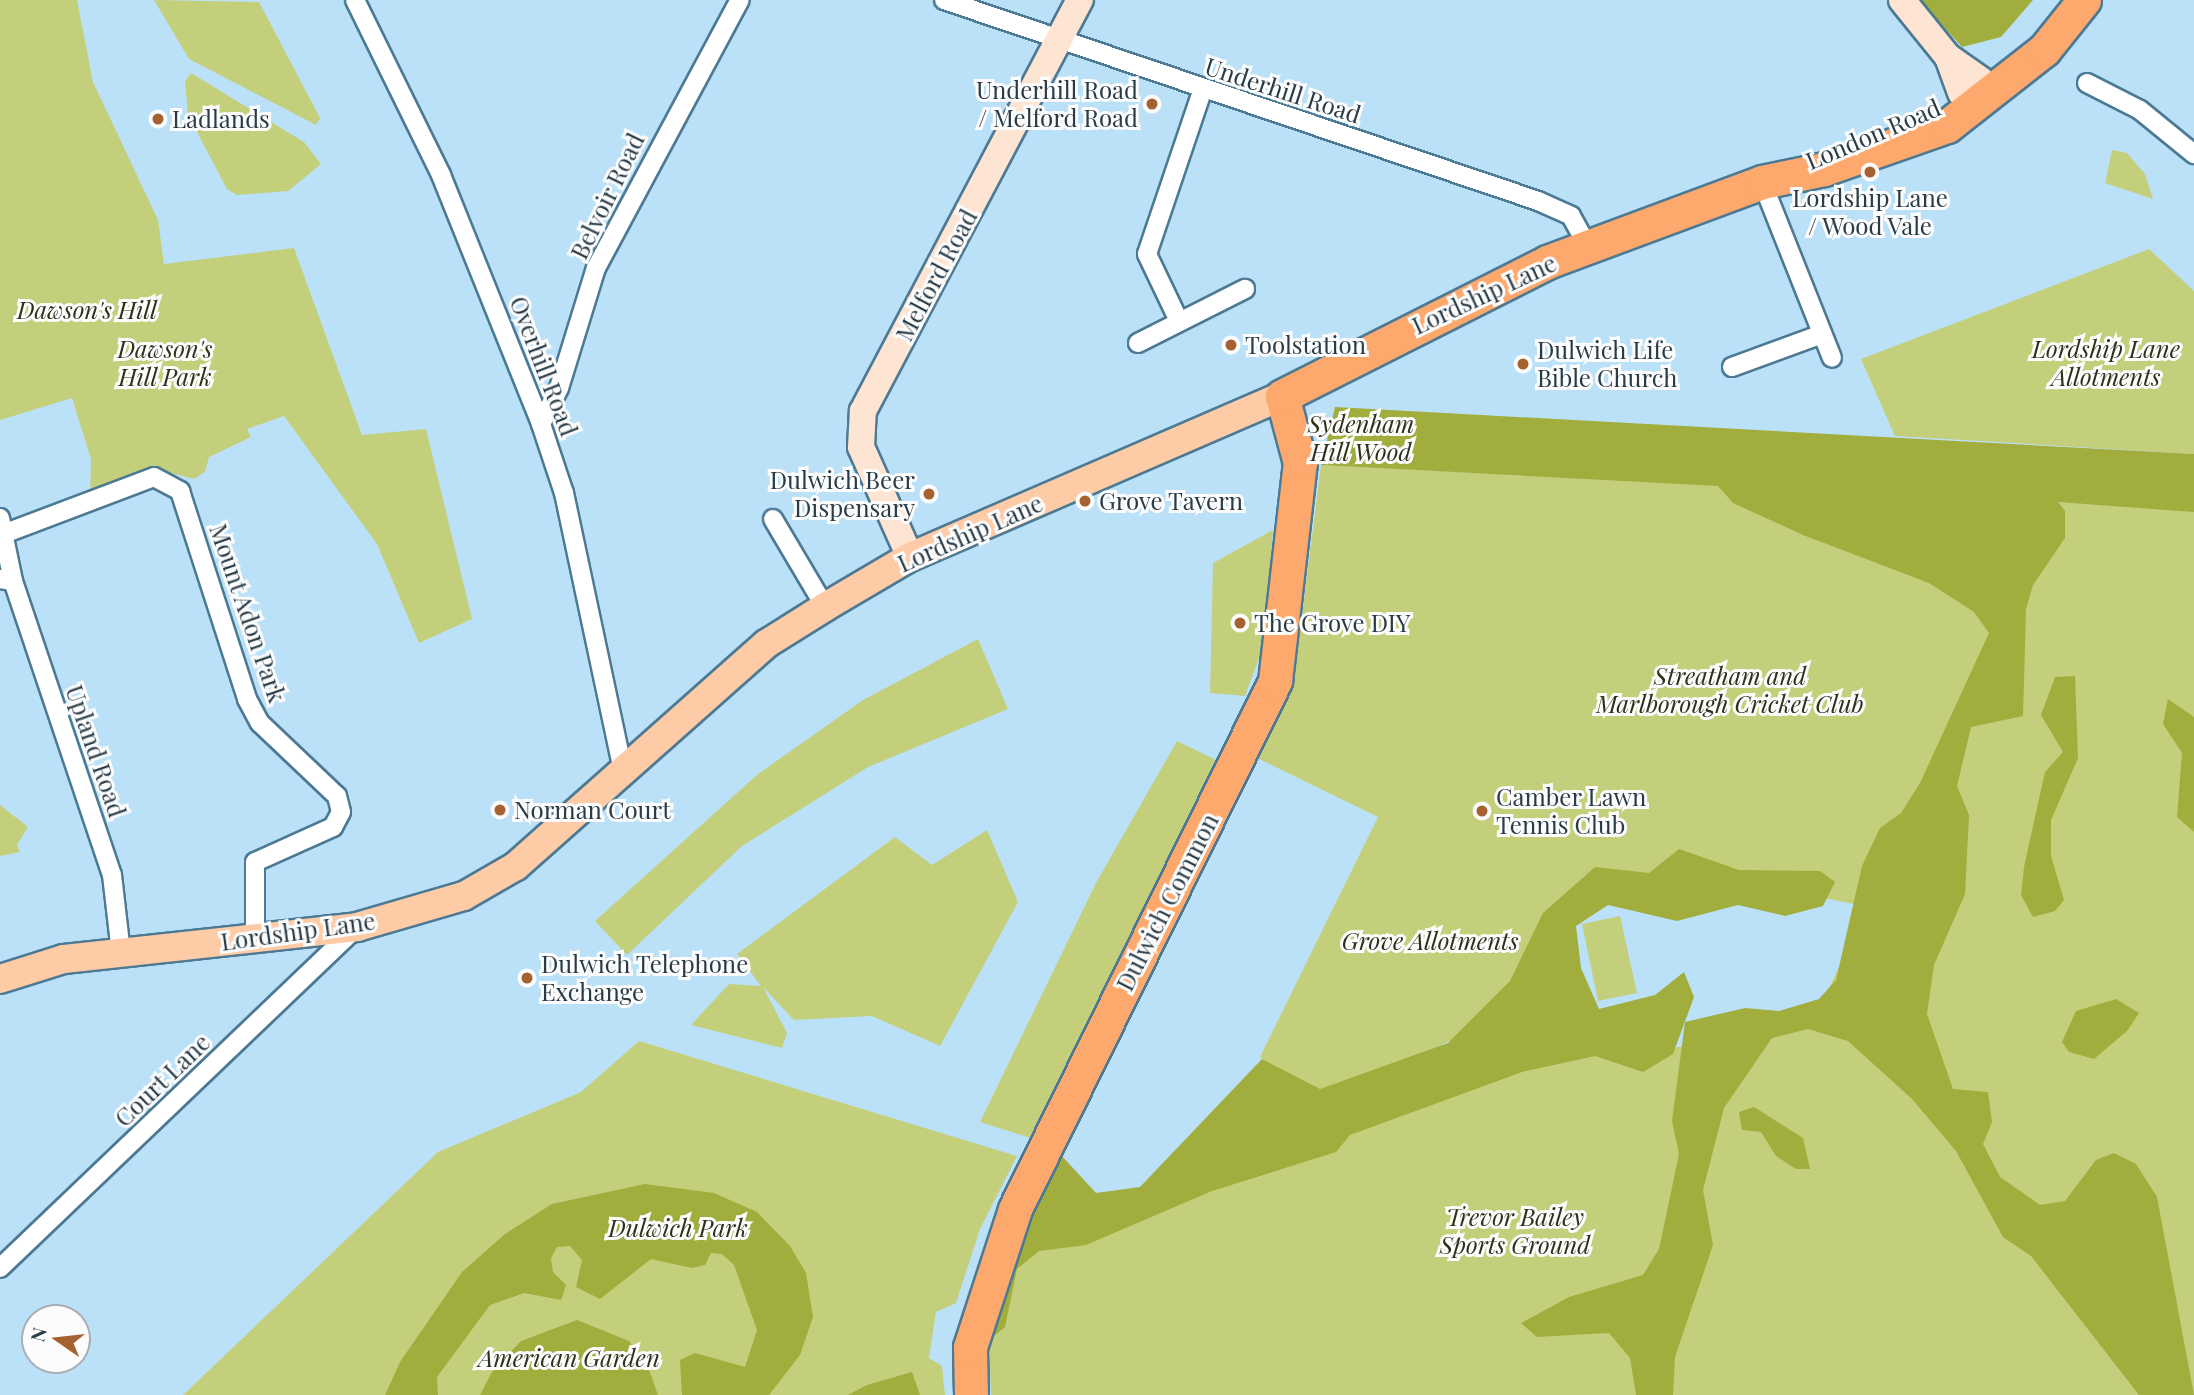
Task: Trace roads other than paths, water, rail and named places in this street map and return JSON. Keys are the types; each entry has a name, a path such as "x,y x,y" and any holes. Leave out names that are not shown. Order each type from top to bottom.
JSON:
{"highway":[{"name":"London Road","path":"1974,92 2024,42 2057,0"},
{"name":"London Road","path":"1769,179 1974,92 2044,50 2084,0"},
{"name":"Lordship Lane","path":"1282,396 1467,301 1588,247 1769,179"},
{"name":"Dulwich Common","path":"971,1395 970,1347 1015,1209 1275,681 1300,463 1282,396"}],"main road":[{"name":"Lordship Lane","path":"0,979 64,959 357,927 464,896 509,871 766,643 910,556 1282,396"}],"street":[{"name":"Overhill Road","path":"355,0 441,175 541,424 568,506 623,771"},
{"name":"Belvoir Road","path":"541,424 559,388 596,268 740,0"},
{"name":"Underhill Road","path":"944,0 1058,43 1538,201 1571,216 1588,247"},
{"name":"Melford Road","path":"910,556 862,447 863,411 1080,0"},
{"path":"1902,0 1974,92"},
{"path":"2087,83 2140,110 2194,154"},
{"path":"1178,319 1147,254 1203,89"},
{"path":"1769,179 1832,358"},
{"path":"1138,343 1178,319 1245,289"},
{"path":"1732,367 1822,334"},
{"name":"Mount Adon Park","path":"3,525 154,477 180,491 247,699 260,723 337,796 341,812 333,827 255,862 255,938"},
{"path":"773,519 825,607"},
{"name":"Upland Road","path":"3,525 6,580 113,876 121,953"},
{"name":"Court Lane","path":"0,1268 357,927"}],"place":[{"name":"Underhill Road / Melford Road","path":"1152,104"},
{"name":"Ladlands","path":"158,119"},
{"name":"Lordship Lane / Wood Vale","path":"1870,172"},
{"name":"Toolstation","path":"1231,345"},
{"name":"Dulwich Life Bible Church","path":"1523,364"},
{"name":"Dulwich Beer Dispensary","path":"929,494"},
{"name":"Grove Tavern","path":"1085,501"},
{"name":"The Grove DIY","path":"1240,623"},
{"name":"Norman Court","path":"500,810"},
{"name":"Camber Lawn Tennis Club","path":"1482,811"},
{"name":"Dulwich Telephone Exchange","path":"527,978"}],"park label":[{"name":"Dawson's Hill","path":"87,310"},
{"name":"Dawson's Hill Park","path":"165,363"},
{"name":"Lordship Lane Allotments","path":"2106,363"},
{"name":"Sydenham Hill Wood","path":"1361,438"},
{"name":"Streatham and Marlborough Cricket Club","path":"1730,690"},
{"name":"Grove Allotments","path":"1430,941"},
{"name":"Dulwich Park","path":"678,1228"},
{"name":"Trevor Bailey Sports Ground","path":"1515,1231"},
{"name":"American Garden","path":"569,1358"}]}
